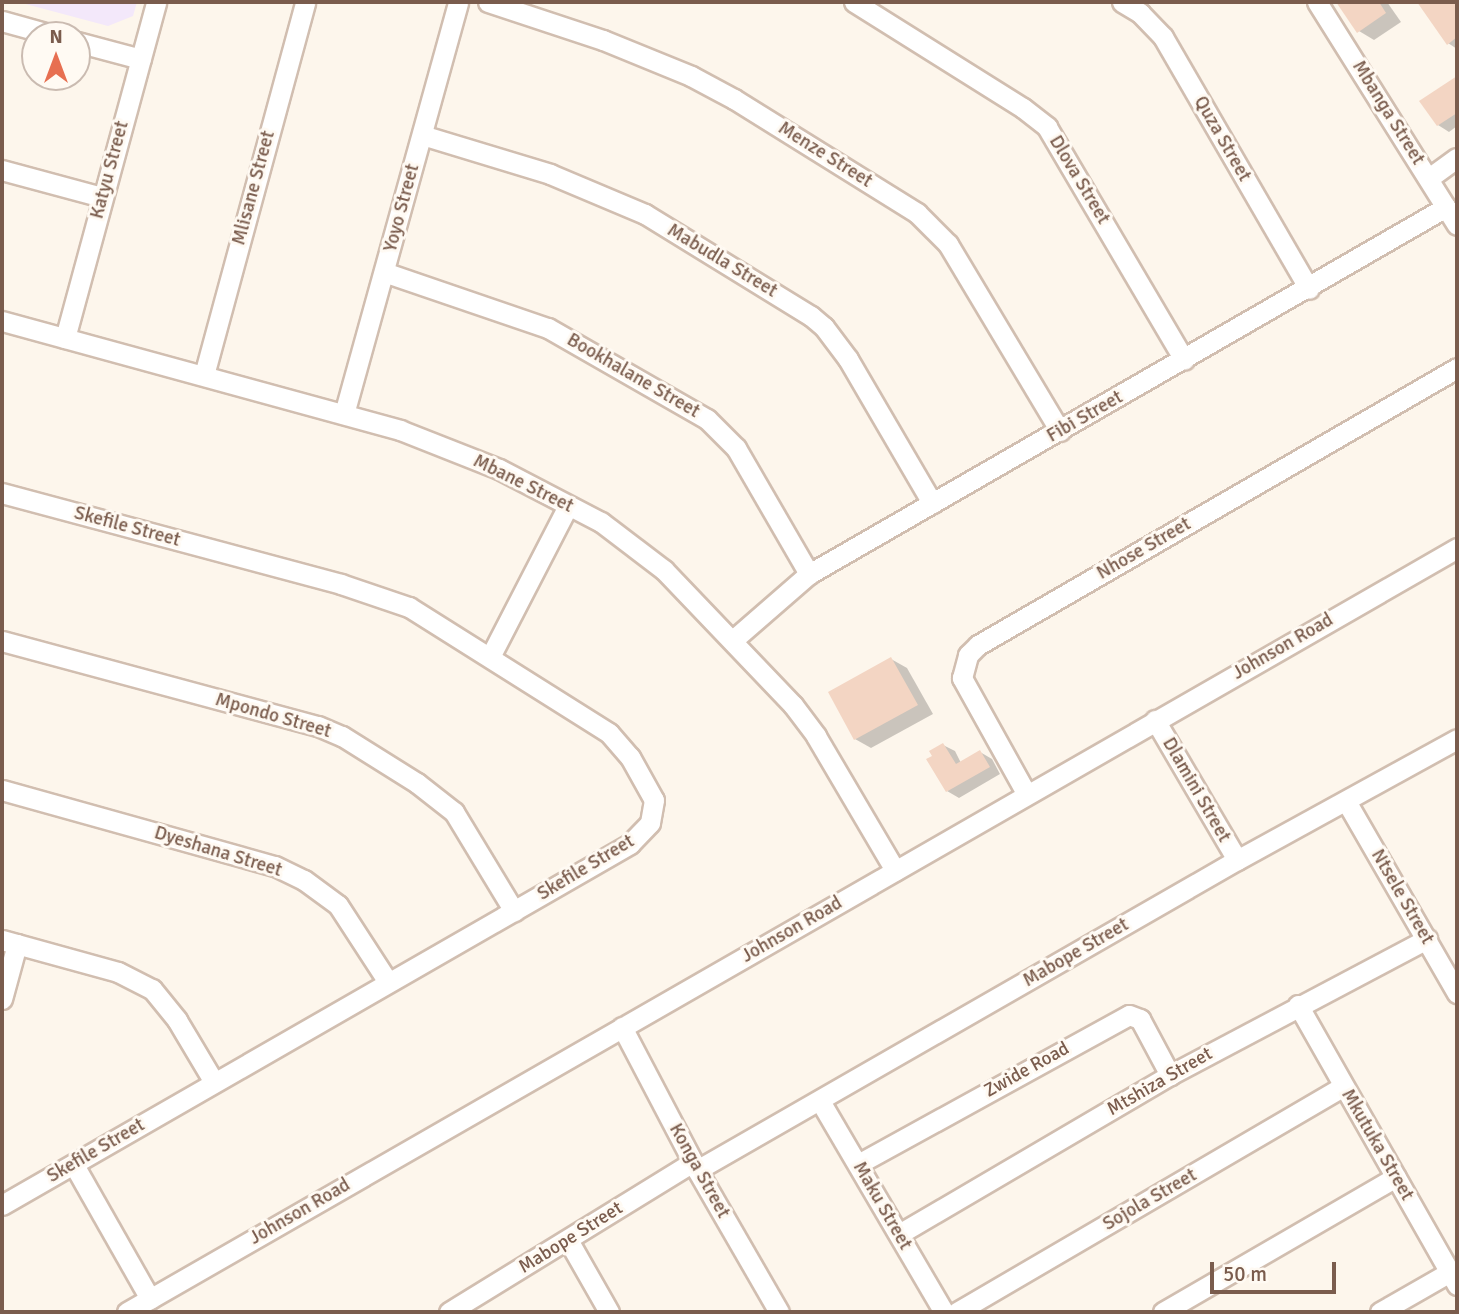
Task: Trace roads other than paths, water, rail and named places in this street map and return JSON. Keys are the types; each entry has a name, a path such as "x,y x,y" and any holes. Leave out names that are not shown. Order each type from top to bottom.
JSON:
{"street":[{"name":"Katyu Street","path":"65,338 156,2"},
{"name":"Mlisane Street","path":"204,375 304,2"},
{"name":"Yoyo Street","path":"344,414 458,2"},
{"name":"Menze Street","path":"488,2 603,40 691,76 745,106 917,214 948,244 1060,431"},
{"name":"Dlova Street","path":"855,2 1012,101 1047,127 1184,360"},
{"name":"Quza Street","path":"1122,2 1140,13 1163,37 1308,289"},
{"name":"Mbanga Street","path":"1317,2 1457,225"},
{"path":"2,21 21,26"},
{"path":"91,46 141,59"},
{"name":"Mabudla Street","path":"422,135 550,174 645,214 811,316 824,327 848,359 932,503"},
{"path":"1429,178 1457,158"},
{"path":"2,170 102,197"},
{"name":"Fibi Street","path":"733,640 808,573 1308,289 1446,207"},
{"name":"Bookhalane Street","path":"384,272 548,328 584,346 707,419 736,448 808,573"},
{"name":"Mbane Street","path":"2,321 344,414 446,447 499,470 601,522 664,570 793,705 816,736 895,870"},
{"name":"Nhose Street","path":"1026,793 962,678 968,655 978,645 1457,369"},
{"name":"Skefile Street","path":"2,493 389,598 436,622 609,733 630,757 654,800 650,823 631,844 2,1205"},
{"path":"490,657 568,506"},
{"name":"Johnson Road","path":"127,1312 1026,793 1457,548"},
{"name":"Mpondo Street","path":"2,641 305,723 342,736 374,754 448,806 464,827 514,911"},
{"name":"Dlamini Street","path":"1155,720 1237,860"},
{"name":"Mabope Street","path":"449,1312 695,1166 820,1101 1237,860 1457,739"},
{"name":"Dyeshana Street","path":"2,790 275,866 304,880 338,905 388,982"},
{"name":"Ntsele Street","path":"1346,801 1457,993"},
{"name":"Mtshiza Street","path":"899,1234 1170,1075 1427,939"},
{"path":"2,999 10,942 118,972 152,989 177,1020 214,1082"},
{"name":"Mkutuka Street","path":"1298,1005 1342,1087 1454,1278"},
{"name":"Zwide Road","path":"858,1164 1129,1015 1140,1019 1170,1075"},
{"name":"Konga Street","path":"622,1027 695,1166 779,1312"},
{"name":"Sojola Street","path":"957,1312 1342,1087"},
{"name":"Maku Street","path":"820,1101 944,1312"},
{"path":"74,1165 150,1299"},
{"path":"1163,1312 1396,1177"},
{"path":"568,1240 609,1312"},
{"path":"1380,1312 1454,1278"}]}
